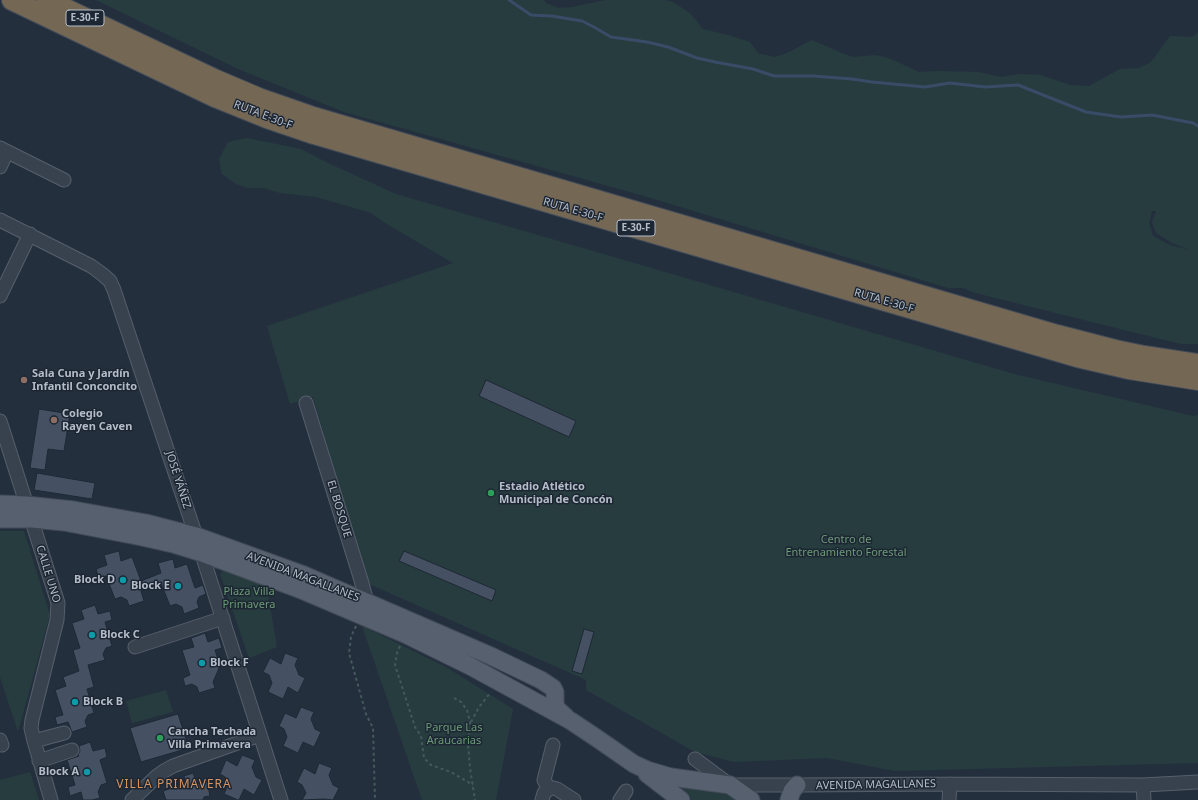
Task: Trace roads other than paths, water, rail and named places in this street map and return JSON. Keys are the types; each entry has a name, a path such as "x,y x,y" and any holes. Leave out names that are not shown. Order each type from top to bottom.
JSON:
{"highway":[{"name":"RUTA E-30-F","path":"12,0 215,97 267,118 308,132 1077,357 1129,369 1198,380"},
{"name":"RUTA E-30-F","path":"48,0 214,79 261,99 310,116 1057,335 1144,356 1198,364"}],"main road":[{"name":"AVENIDA MAGALLANES","path":"0,504 88,526 173,544 202,553 299,589 364,608 492,656 541,680 553,688 555,692 556,708 571,722"},
{"name":"AVENIDA MAGALLANES","path":"0,519 29,512 74,510 111,516 196,536 304,575 364,608 407,636 470,666 571,722 634,764 647,770 671,777 730,785"},
{"path":"522,694 534,695 538,692 541,680"},
{"path":"634,764 681,800"},
{"path":"730,785 751,800"}],"street":[{"path":"0,167 4,150 64,180"},
{"name":"JOSÉ YÁÑEZ","path":"0,220 91,266 110,281 202,553 281,800"},
{"path":"0,296 30,234"},
{"name":"EL BOSQUE","path":"306,403 361,580 364,608"},
{"name":"CALLE UNO","path":"0,421 57,598 57,620 31,728 51,800"},
{"path":"135,646 223,618"},
{"path":"34,741 64,733"},
{"path":"132,800 160,774 173,766 260,735"},
{"path":"553,745 544,780 546,794 557,789 574,800"},
{"path":"39,761 72,750"},
{"path":"695,759 730,785"},
{"name":"AVENIDA MAGALLANES","path":"730,785 793,793 950,784 1143,785 1198,782"},
{"path":"950,784 950,800"},
{"path":"1143,785 1144,800"}],"waterway":[{"path":"509,0 531,15 552,16 582,21 611,37 647,42 668,47 697,58 753,69 774,76 813,76 925,87 950,83 985,87 1018,85 1086,112 1121,117 1152,115 1193,123 1198,126"}],"place":[{"name":"Sala Cuna y Jardín Infantil Conconcito","path":"24,380"},
{"name":"Colegio Rayen Caven","path":"54,420"},
{"name":"Estadio Atlético Municipal de Concón","path":"491,493"},
{"name":"Block D","path":"123,580"},
{"name":"Block E","path":"178,586"},
{"name":"Block C","path":"92,635"},
{"name":"Block F","path":"202,663"},
{"name":"Block B","path":"75,702"},
{"name":"Cancha Techada Villa Primavera","path":"160,738"},
{"name":"Block A","path":"87,772"}],"district":[{"name":"VILLA PRIMAVERA","path":"174,785"}],"park label":[{"name":"Centro de Entrenamiento Forestal","path":"846,546"},
{"name":"Plaza Villa Primavera","path":"249,598"},
{"name":"Parque Las Araucarias","path":"454,734"}]}
